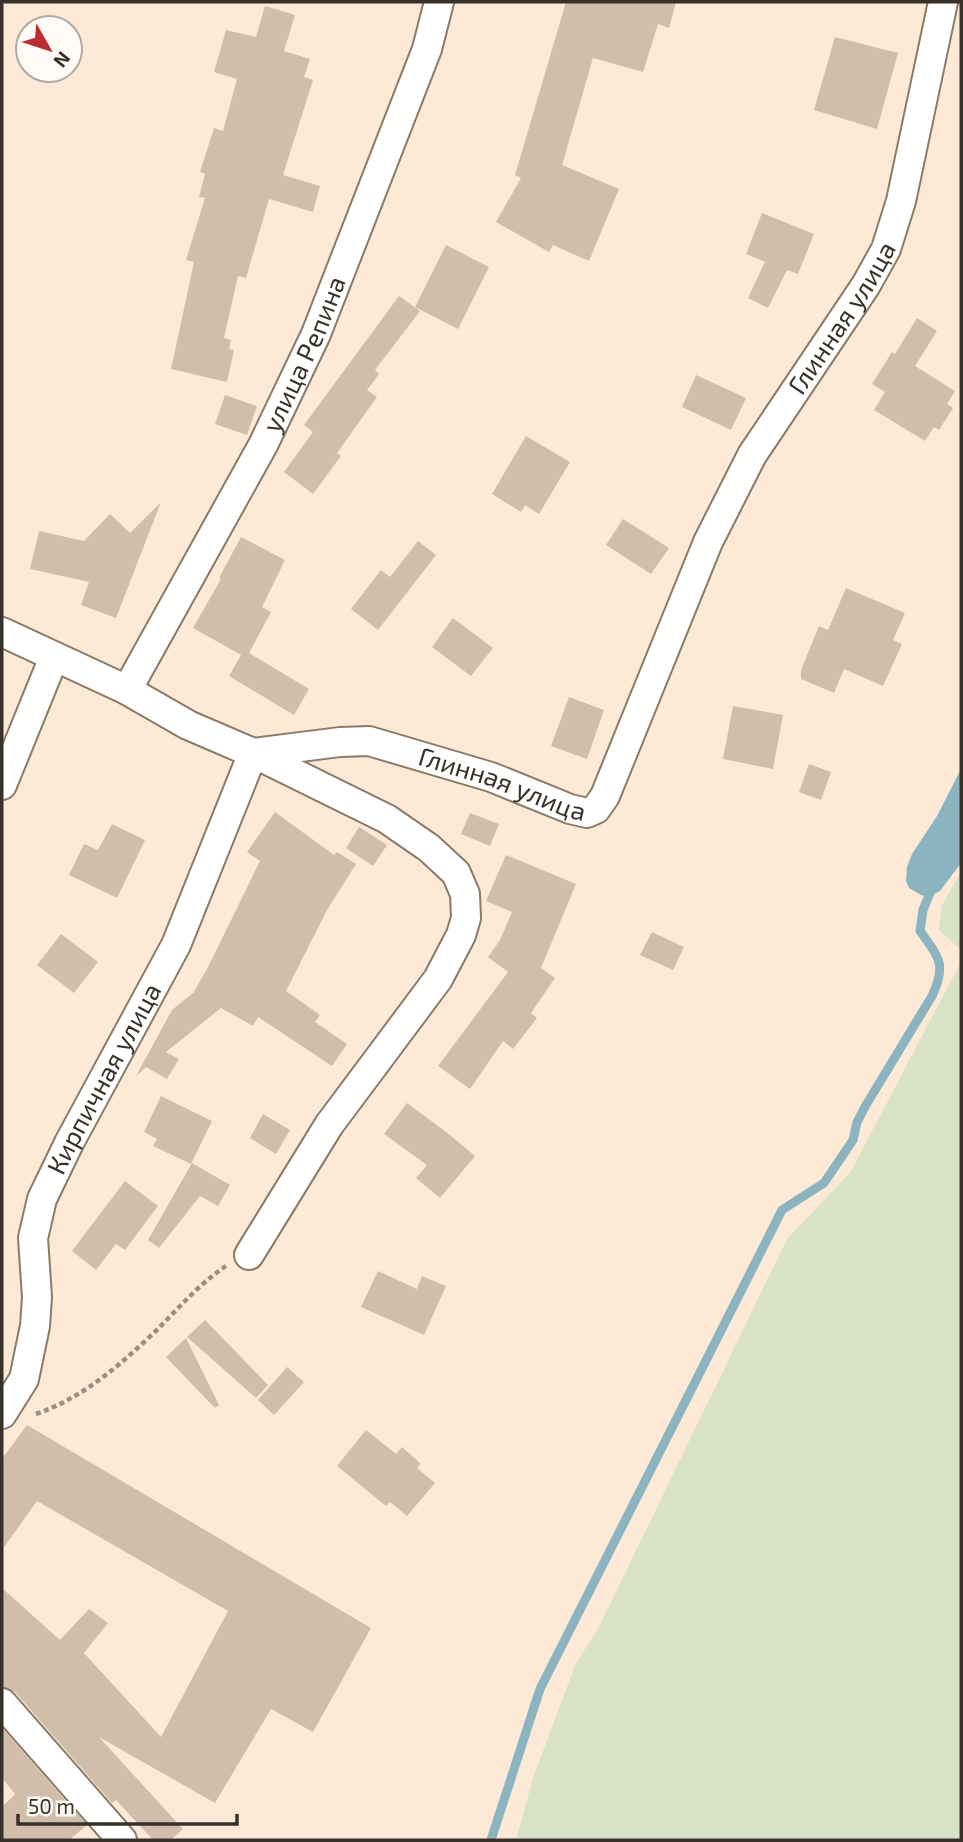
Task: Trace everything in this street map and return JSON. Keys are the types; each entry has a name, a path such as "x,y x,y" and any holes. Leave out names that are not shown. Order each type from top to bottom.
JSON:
{"street":[{"name":"улица Репина","path":"127,690 262,446 316,334 427,49 439,2"},
{"name":"Глинная улица","path":"253,753 369,741 491,777 570,809 587,813 596,809 605,796 708,542 752,455 866,285 886,249 901,201 943,2"},
{"path":"2,632 127,690 188,725 253,753 387,820 429,848 456,873 465,894 466,918 461,936 438,979 329,1125 249,1255"},
{"path":"2,785 54,657"},
{"name":"Кирпичная улица","path":"13,1416 24,1380 35,1326 37,1297 33,1238 43,1199 69,1143 176,945 253,753"},
{"path":"2,1703 122,1840"}],"path":[{"path":"13,1416 57,1407 90,1386 144,1343 203,1281 226,1265 249,1255"}],"green space":[{"path":"961,872 961,950 939,930 942,905"},
{"path":"961,962 961,1840 516,1840 534,1775 576,1663 598,1629 787,1239 850,1173"}],"water":[{"path":"961,769 961,863 940,891 928,897 921,895 909,888 906,881 907,867"}],"building":[{"path":"566,2 676,2 669,28 658,24 643,72 593,58 562,165 619,189 589,261 553,245 549,252 496,222 521,178 515,175"},
{"path":"265,6 295,15 284,51 310,59 304,77 313,80 283,175 320,186 313,212 269,199 246,278 238,276 224,338 231,340 229,349 234,350 227,382 171,369 194,262 186,260 205,198 199,197 205,174 200,172 214,128 223,131 237,79 214,72 226,30 256,37"},
{"path":"835,37 898,53 877,129 814,110"},
{"path":"762,213 814,234 798,274 787,270 768,308 748,298 765,262 746,254"},
{"path":"446,245 489,267 458,329 415,307"},
{"path":"399,296 420,311 375,370 379,374 367,390 377,397 337,453 341,456 313,494 284,472 313,432 304,425"},
{"path":"917,318 937,331 915,366 955,391 947,404 953,408 939,430 934,427 925,441 874,410 885,392 872,384 892,352 895,354"},
{"path":"696,375 746,398 731,430 682,407"},
{"path":"225,395 257,406 247,435 215,424"},
{"path":"526,436 570,462 539,514 525,505 521,512 492,494"},
{"path":"161,502 116,618 81,605 89,582 30,569 39,531 84,541 110,514 130,533"},
{"path":"623,519 669,548 651,574 606,545"},
{"path":"241,537 285,560 262,607 271,612 249,653 309,689 294,715 229,676 241,655 193,628"},
{"path":"418,541 436,555 378,630 351,609 381,570 390,577"},
{"path":"846,588 905,613 893,640 902,644 883,686 844,669 834,693 801,679 801,670 819,626 828,630"},
{"path":"453,618 493,648 471,676 432,647"},
{"path":"569,697 604,710 587,759 551,746"},
{"path":"733,706 783,715 773,769 723,759"},
{"path":"809,764 831,772 821,800 799,792"},
{"path":"275,812 334,855 337,852 356,864 327,910 286,991 320,1015 315,1022 347,1044 332,1066 258,1017 253,1026 221,1008 166,1052 179,1059 167,1079 146,1067 136,1076 172,1010 194,992 208,967 260,861 247,852"},
{"path":"470,813 499,824 490,846 461,834"},
{"path":"112,824 145,840 117,898 69,875 84,844 98,850"},
{"path":"359,827 387,845 373,866 346,848"},
{"path":"506,855 576,884 541,968 555,978 531,1013 537,1018 513,1049 503,1041 470,1089 438,1066 508,972 488,957 500,940 512,912 486,901"},
{"path":"652,932 684,947 673,970 640,955"},
{"path":"61,934 98,962 74,993 37,965"},
{"path":"161,1096 212,1121 191,1164 153,1146 157,1139 144,1132"},
{"path":"407,1103 475,1156 440,1198 416,1178 427,1165 384,1134"},
{"path":"263,1114 290,1130 276,1154 250,1138"},
{"path":"192,1163 230,1185 218,1206 200,1196 159,1248 148,1240"},
{"path":"125,1181 158,1206 125,1250 116,1244 96,1270 72,1251"},
{"path":"378,1271 417,1289 422,1276 446,1286 424,1335 361,1307"},
{"path":"205,1320 268,1385 256,1398 187,1337"},
{"path":"186,1338 219,1405 215,1408 166,1357"},
{"path":"287,1367 304,1382 274,1415 258,1400"},
{"path":"27,1425 371,1628 313,1732 271,1709 215,1803 99,1737 183,1829 171,1840 153,1840 116,1800 112,1803 15,1692 2,1687 2,1588 60,1640 89,1609 108,1623 84,1653 161,1737 228,1611 37,1501 2,1550 2,1459"},
{"path":"366,1430 396,1454 402,1447 421,1464 417,1468 435,1483 407,1516 390,1502 386,1506 337,1466"},
{"path":"2,1728 87,1825 69,1840 2,1840 2,1807 15,1794 2,1778"}],"waterway":[{"path":"491,1840 540,1689 782,1210 824,1183 853,1140 857,1122 866,1105 932,996 939,976 939,962 920,931 923,910 932,888"}]}
